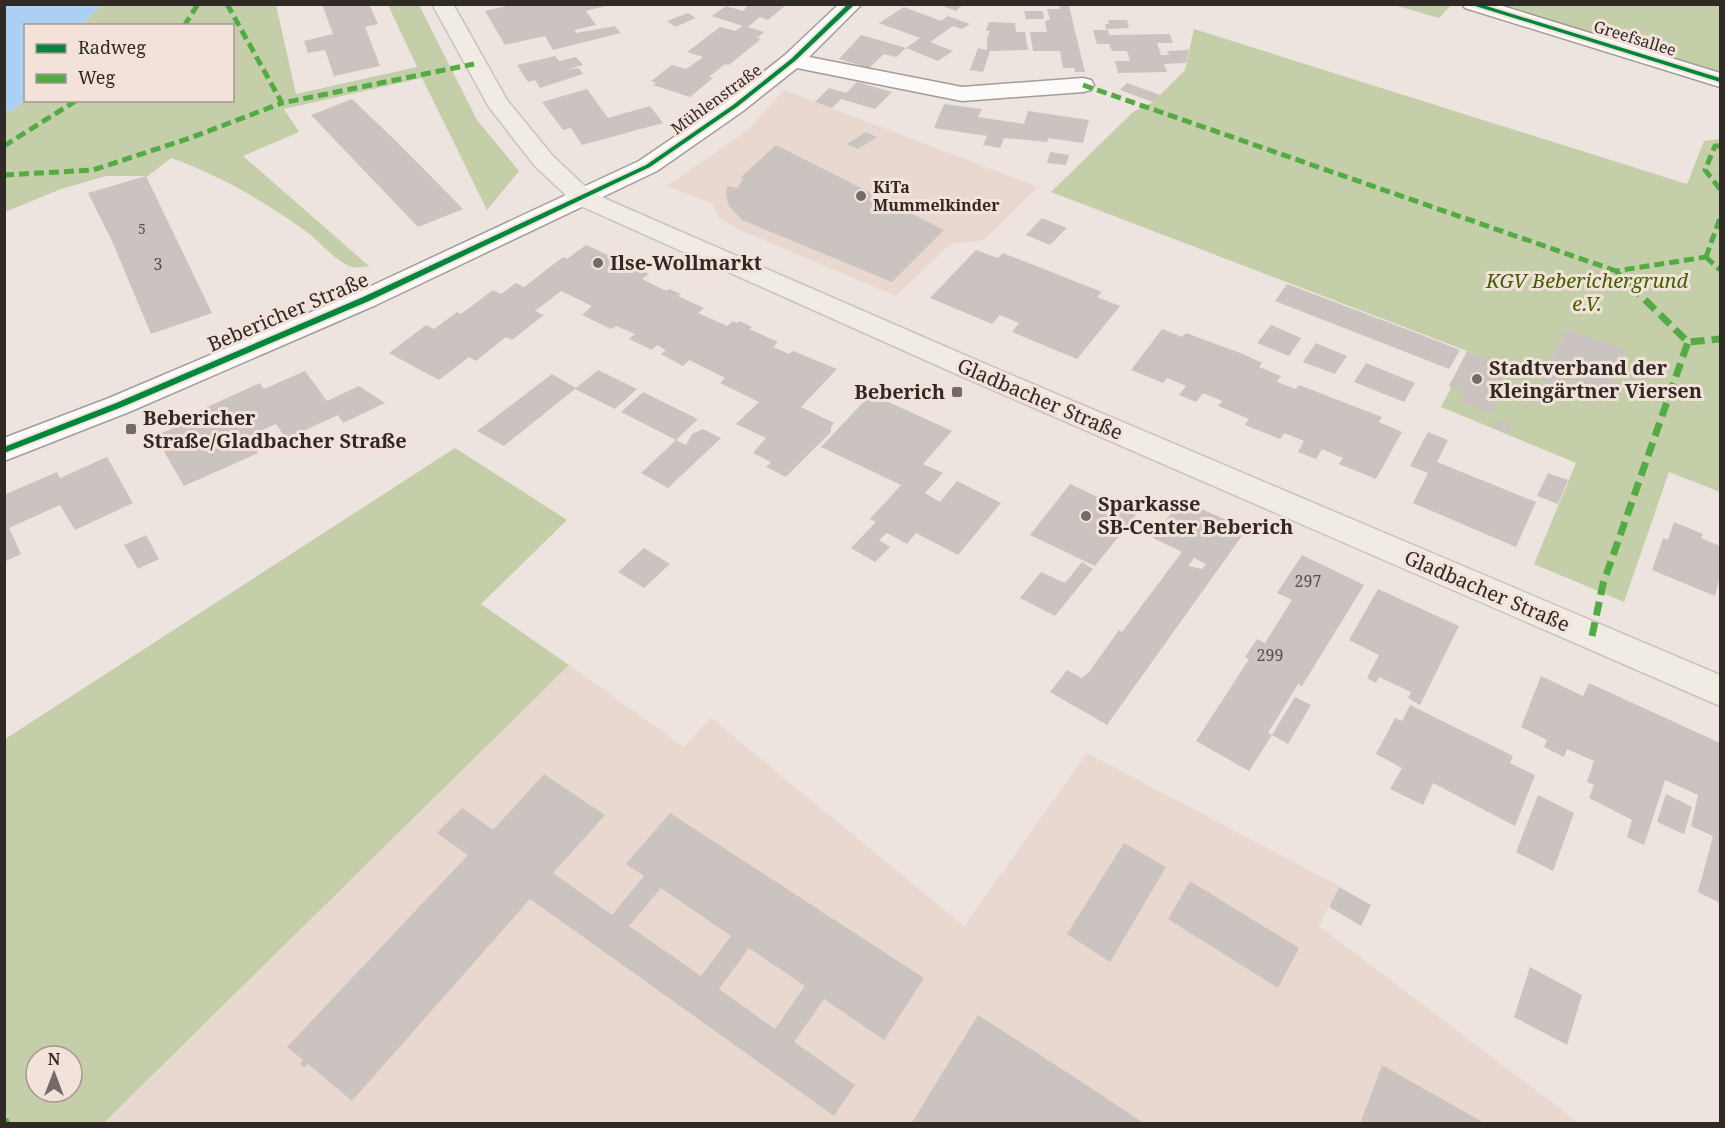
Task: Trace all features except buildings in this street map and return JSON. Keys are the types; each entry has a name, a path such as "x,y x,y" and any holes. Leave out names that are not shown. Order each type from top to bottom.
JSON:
{"main road":[{"name":"Gladbacher Straße","path":"442,4 497,102 543,160 583,198 973,370 1720,691"}],"street":[{"name":"Mühlenstraße","path":"583,198 648,166 735,106 793,60 852,4"},
{"name":"Greefsallee","path":"1472,4 1720,80"},
{"path":"793,60 962,94 1083,85"},
{"name":"Bebericher Straße","path":"4,450 119,405 366,299 583,198"}],"shaded area":[{"name":"KiTa Mummelkinder","path":"784,90 1038,187 984,240 950,244 896,296 740,230 718,217 713,204 667,186 749,129"},
{"path":"569,665 684,747 711,718 964,926 1087,753 1339,886 1319,926 1579,1123 104,1124"}],"green space":[{"path":"102,5 276,5 296,94 417,67 388,5 419,5 477,120 519,171 487,210 422,78 284,109 299,132 243,156 369,266 347,265 304,230 272,208 223,180 171,158 148,176 106,176 61,189 5,212 5,112 17,108 24,98 24,102 234,102 234,24 82,24"},
{"path":"1394,5 1451,5 1439,18"},
{"path":"1487,5 1720,5 1720,76"},
{"name":"KGV Beberichergrund e.V.","path":"1194,29 1687,184 1704,141 1720,139 1720,492 1669,472 1624,602 1534,564 1576,463 1441,407 1467,351 1051,192 1133,112 1153,102 1185,70"},
{"path":"455,448 567,520 481,604 569,665 104,1123 5,1123 5,739"}],"water":[{"path":"5,4 102,5 82,24 24,24 24,98 17,108 5,112"}],"marked path":[{"path":"185,24 198,4"},
{"path":"227,4 282,103 474,64"},
{"path":"1083,85 1616,271"},
{"path":"4,146 74,102"},
{"path":"4,175 93,170 190,138 282,103"},
{"path":"1720,146 1715,146 1705,170 1720,189"},
{"path":"1706,257 1720,218"},
{"path":"1706,257 1616,271 1688,342 1720,339"},
{"path":"1706,257 1720,270"},
{"path":"1592,636 1603,584 1688,342"},
{"path":"4,1120 6,1124"}],"cycle path":[{"path":"4,450 119,405 366,299 648,166 735,106 793,60 852,4"},
{"path":"1472,4 1720,80"}],"place":[{"name":"KiTa Mummelkinder","path":"861,196"},
{"name":"Ilse-Wollmarkt","path":"598,263"},
{"name":"Stadtverband der Kleingärtner Viersen","path":"1477,379"},
{"name":"Beberich","path":"957,392"},
{"name":"Bebericher Straße/Gladbacher Straße","path":"131,429"},
{"name":"Sparkasse SB-Center Beberich","path":"1086,516"}]}
